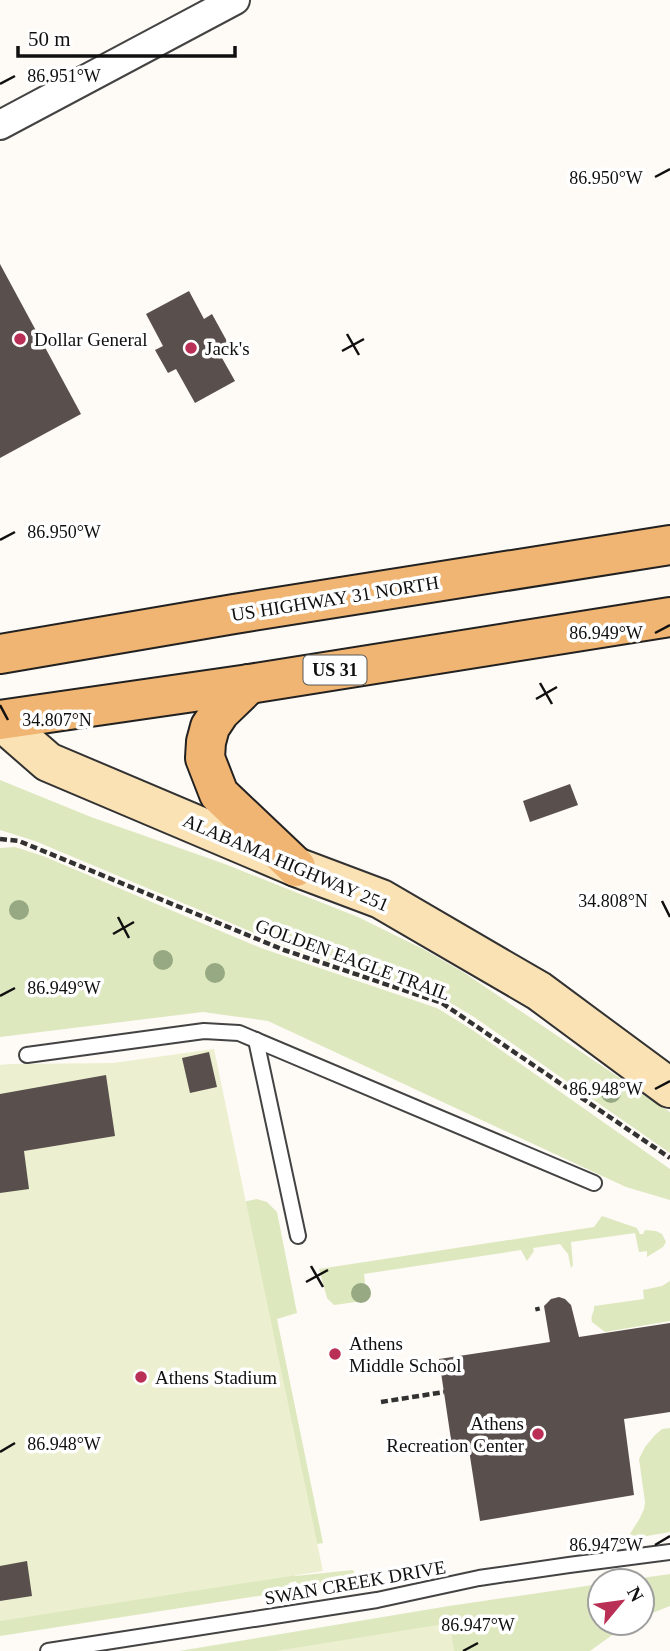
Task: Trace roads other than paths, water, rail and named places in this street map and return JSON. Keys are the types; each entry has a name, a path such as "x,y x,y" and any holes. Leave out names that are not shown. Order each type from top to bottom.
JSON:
{"main road":[{"name":"US HIGHWAY 31 NORTH","path":"0,654 670,545"},
{"name":"US 31","path":"0,720 249,684 670,617"},
{"path":"249,684 220,712 210,727 205,758 219,794 296,867"},
{"name":"ALABAMA HIGHWAY 251","path":"0,720 48,762 296,867 381,899 539,991 670,1088"}],"street":[{"path":"0,125 235,0"}],"lane":[{"path":"27,1055 204,1031 239,1033 594,1183"},
{"path":"256,1040 299,1236"},
{"name":"SWAN CREEK DRIVE","path":"48,1651 365,1602 479,1578 670,1552"}],"place":[{"name":"Dollar General","path":"20,339"},
{"name":"Jack's","path":"191,348"},
{"name":"Athens Middle School","path":"335,1354"},
{"name":"Athens Stadium","path":"141,1377"},
{"name":"Athens Recreation Center","path":"538,1434"}]}
